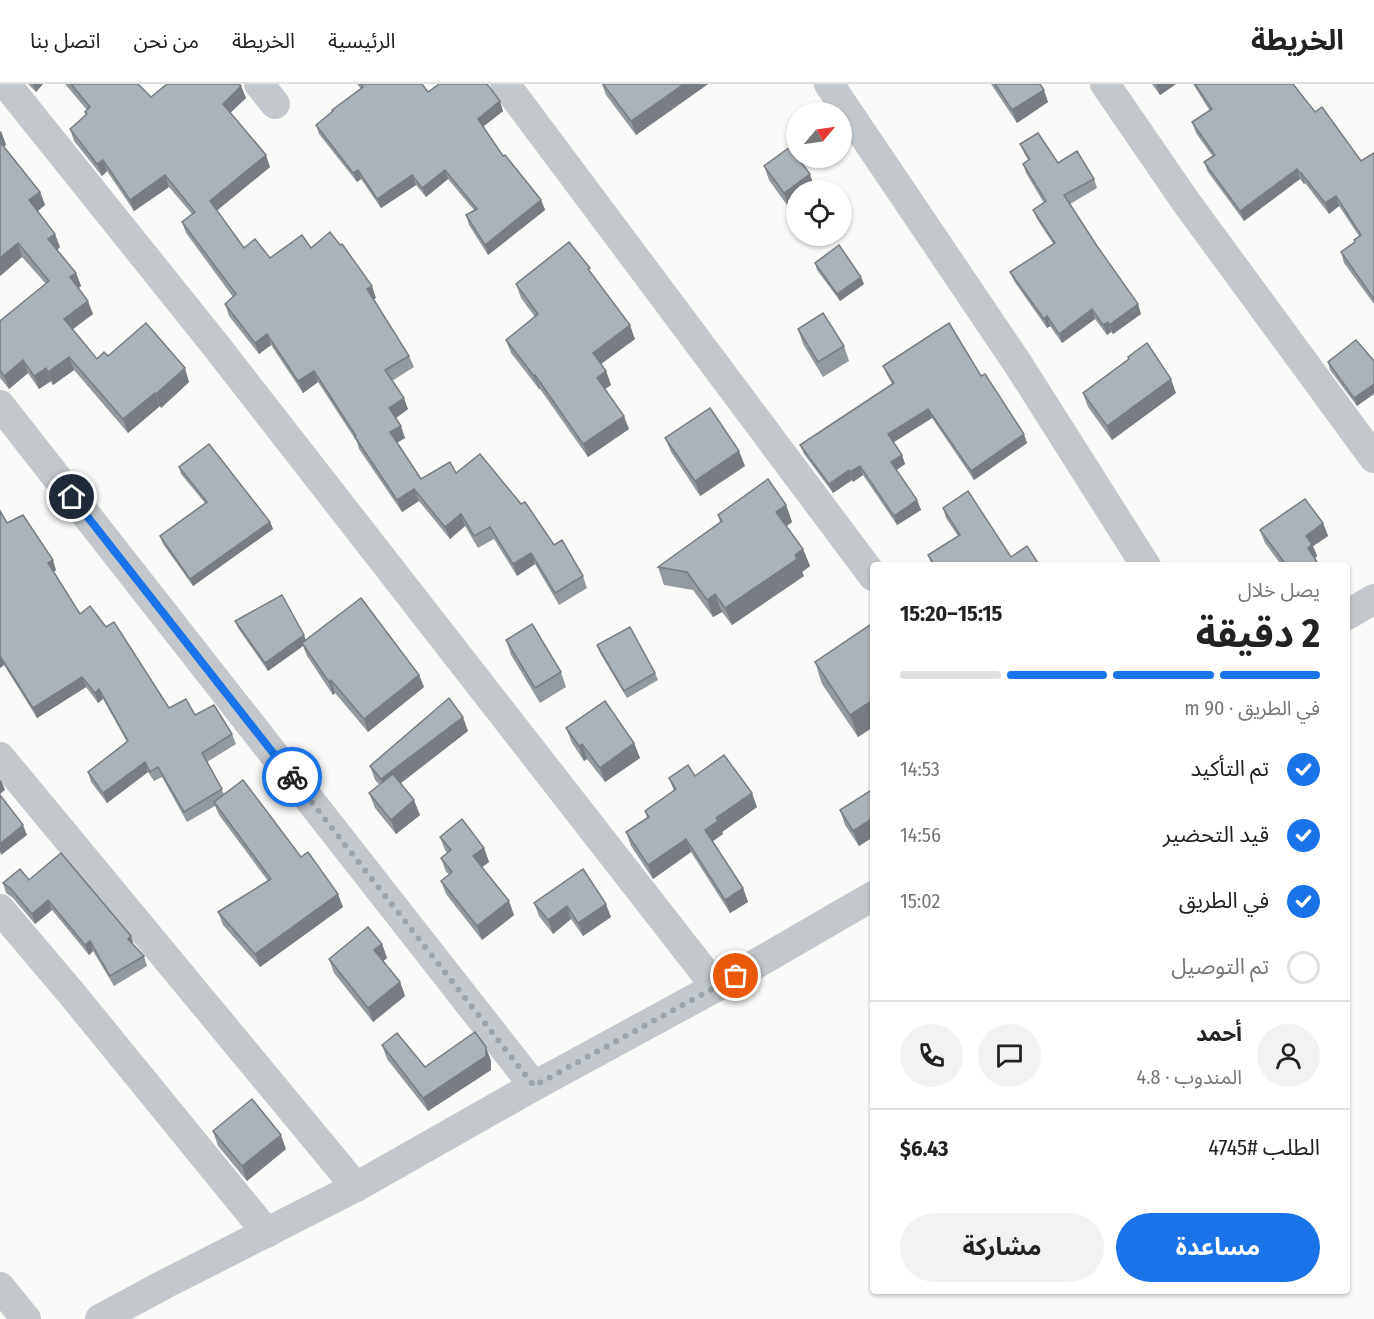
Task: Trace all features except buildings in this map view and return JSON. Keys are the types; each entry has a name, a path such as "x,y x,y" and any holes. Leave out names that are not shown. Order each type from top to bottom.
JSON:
{"street":[{"path":"6,84 213,342 716,987"},
{"path":"506,84 870,572"},
{"path":"829,84 1012,355 1143,562"},
{"path":"1105,84 1186,202 1374,458"},
{"path":"0,405 534,1086"},
{"path":"1350,613 1374,599"},
{"path":"0,757 356,1187"},
{"path":"100,1319 356,1187 534,1086 716,987 870,898"},
{"path":"0,909 267,1233"},
{"path":"0,1287 26,1319"}],"way so far":[{"path":"292,777 534,1086 736,976"}],"route":[{"path":"72,497 292,777"}]}
